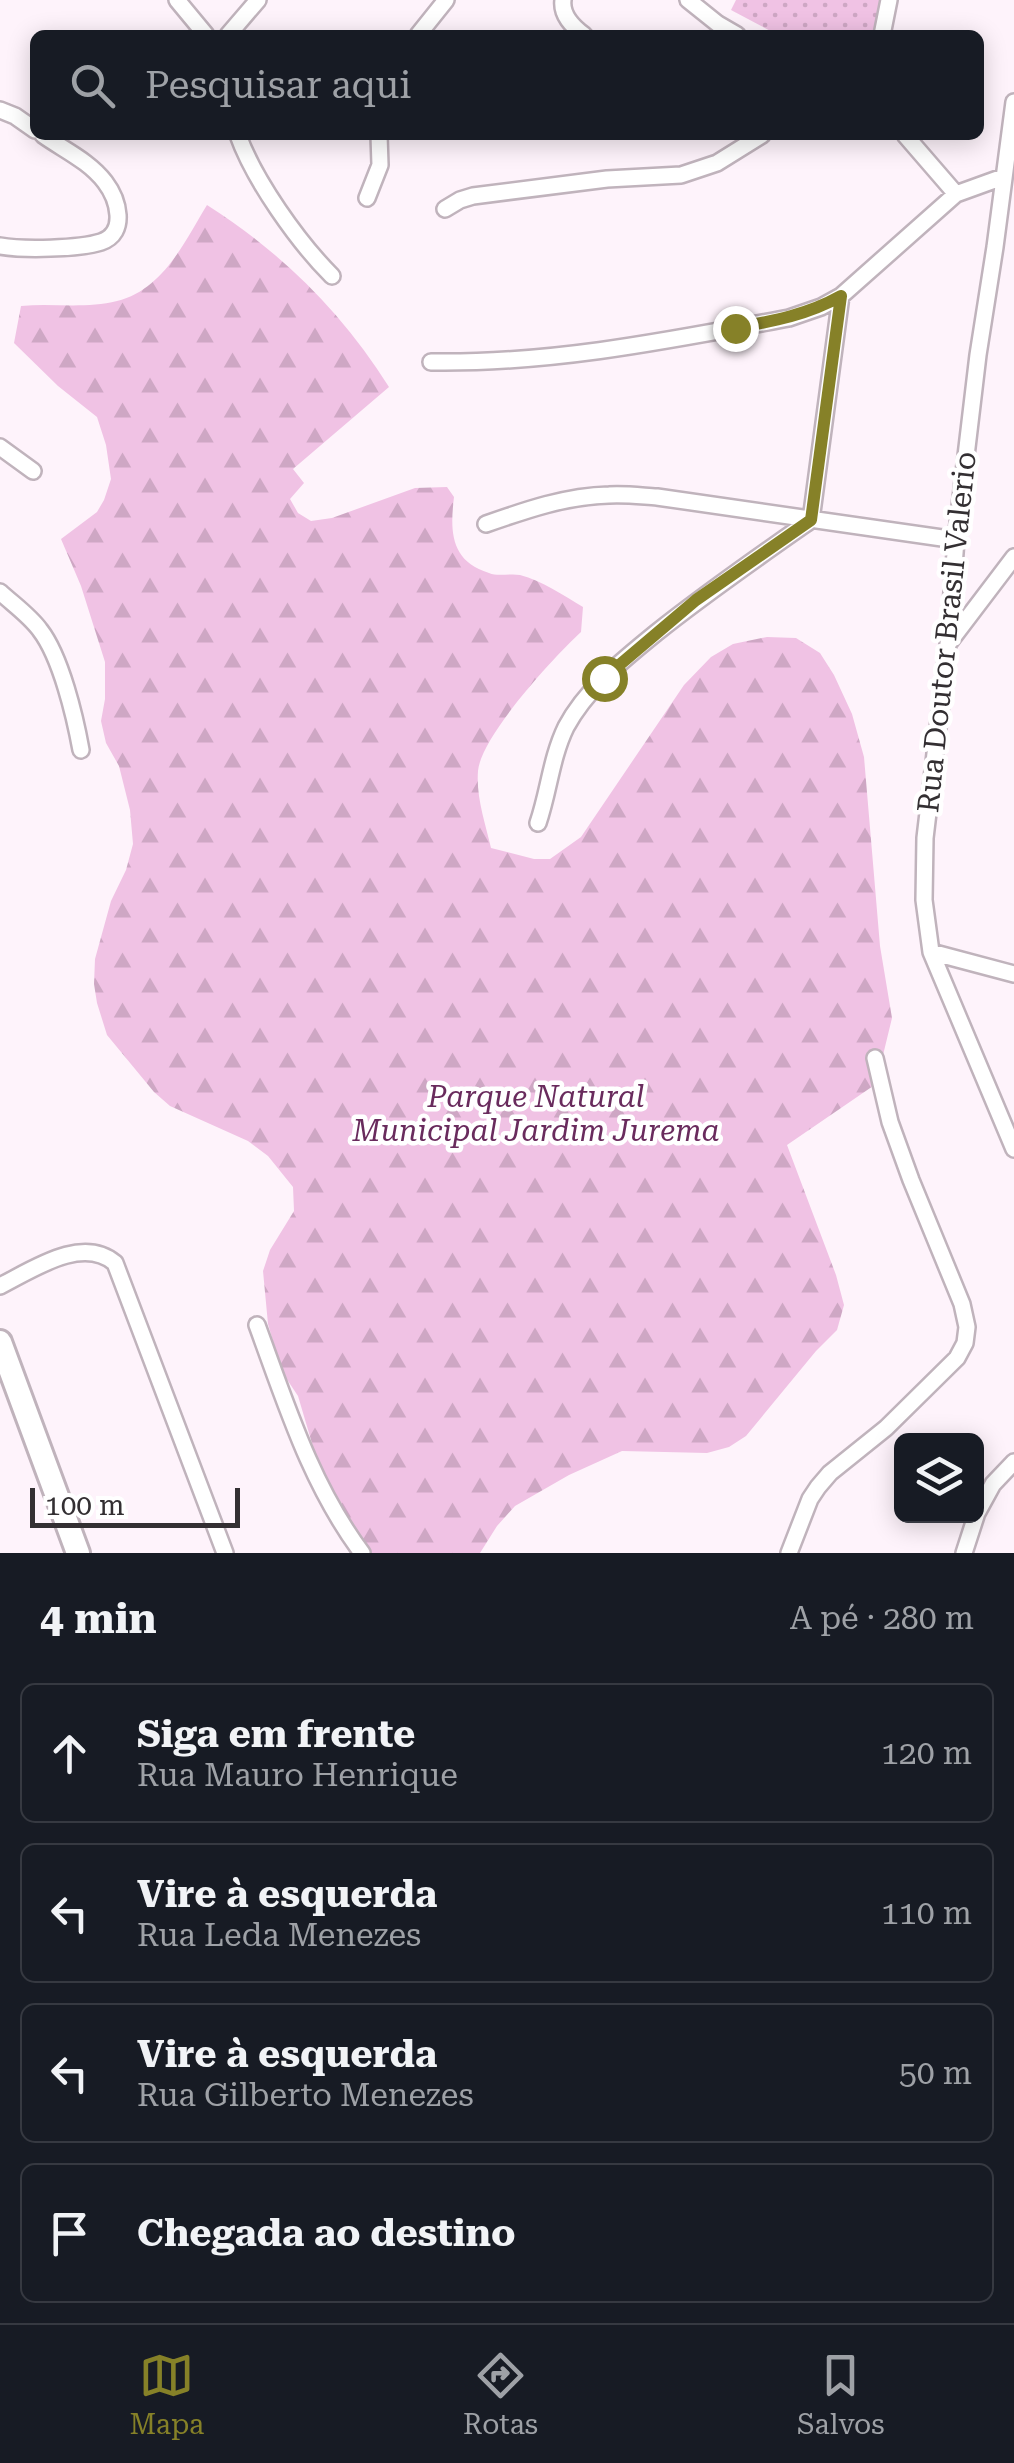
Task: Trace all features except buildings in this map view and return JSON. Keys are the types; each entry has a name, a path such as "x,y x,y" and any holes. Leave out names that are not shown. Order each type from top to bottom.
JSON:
{"main road":[{"path":"0,1342 78,1553"}],"street":[{"path":"177,0 202,30"},
{"path":"232,30 258,0"},
{"path":"422,30 446,0"},
{"path":"563,0 562,10 579,30"},
{"path":"688,0 728,30"},
{"path":"883,30 890,0"},
{"name":"Rua Doutor Brasil Valerio","path":"1014,102 956,540 925,838 924,900 931,952 1014,1149"},
{"path":"0,110 30,126"},
{"path":"0,246 68,246 104,241 114,232 119,219 115,198 105,181 88,164 51,140"},
{"path":"240,140 296,236 332,276"},
{"path":"368,198 380,165 379,140"},
{"path":"445,209 473,196 607,179 681,175 718,162 749,140"},
{"path":"910,140 956,194"},
{"path":"431,362 571,355 789,318 841,296 956,194 1003,177"},
{"path":"538,823 554,757 584,700 604,678 696,600 811,520 841,296"},
{"path":"0,448 34,471"},
{"path":"486,524 537,506 610,494 657,497 956,540"},
{"path":"948,644 1014,557"},
{"path":"0,592 40,629 53,651 81,750"},
{"path":"931,952 1014,974"},
{"path":"788,1553 818,1487 958,1358 968,1327 890,1122 875,1058"},
{"path":"0,1286 59,1258 78,1254 92,1252 116,1263 225,1553"},
{"path":"257,1325 305,1454 353,1550"},
{"path":"984,1500 993,1484 1014,1462"},
{"path":"964,1553 973,1523"}],"green space":[{"path":"736,0 880,0 875,30 769,30 731,10"},
{"name":"Parque Natural Municipal Jardim Jurema","path":"207,205 285,263 308,286 351,334 389,387 293,469 304,483 290,499 298,513 311,521 332,518 415,488 447,487 454,497 455,543 467,561 493,574 528,578 583,607 581,632 520,698 482,756 478,790 491,848 550,859 581,837 684,685 711,657 733,644 767,637 796,638 820,653 852,714 864,757 880,946 892,1018 876,1084 787,1145 836,1275 844,1305 837,1330 746,1436 729,1447 707,1453 622,1451 515,1506 480,1553 356,1553 327,1494 298,1396 282,1372 268,1324 263,1271 270,1250 294,1211 293,1187 268,1156 248,1141 170,1106 154,1092 107,1035 97,1003 95,959 111,901 133,844 130,810 119,766 106,743 101,721 105,662 81,586 61,539 97,512 111,479 97,417 14,343 21,306 105,303 133,295 147,286 171,262"}],"route":[{"path":"604,678 696,600 811,520 841,296 789,318 735,328"}]}
